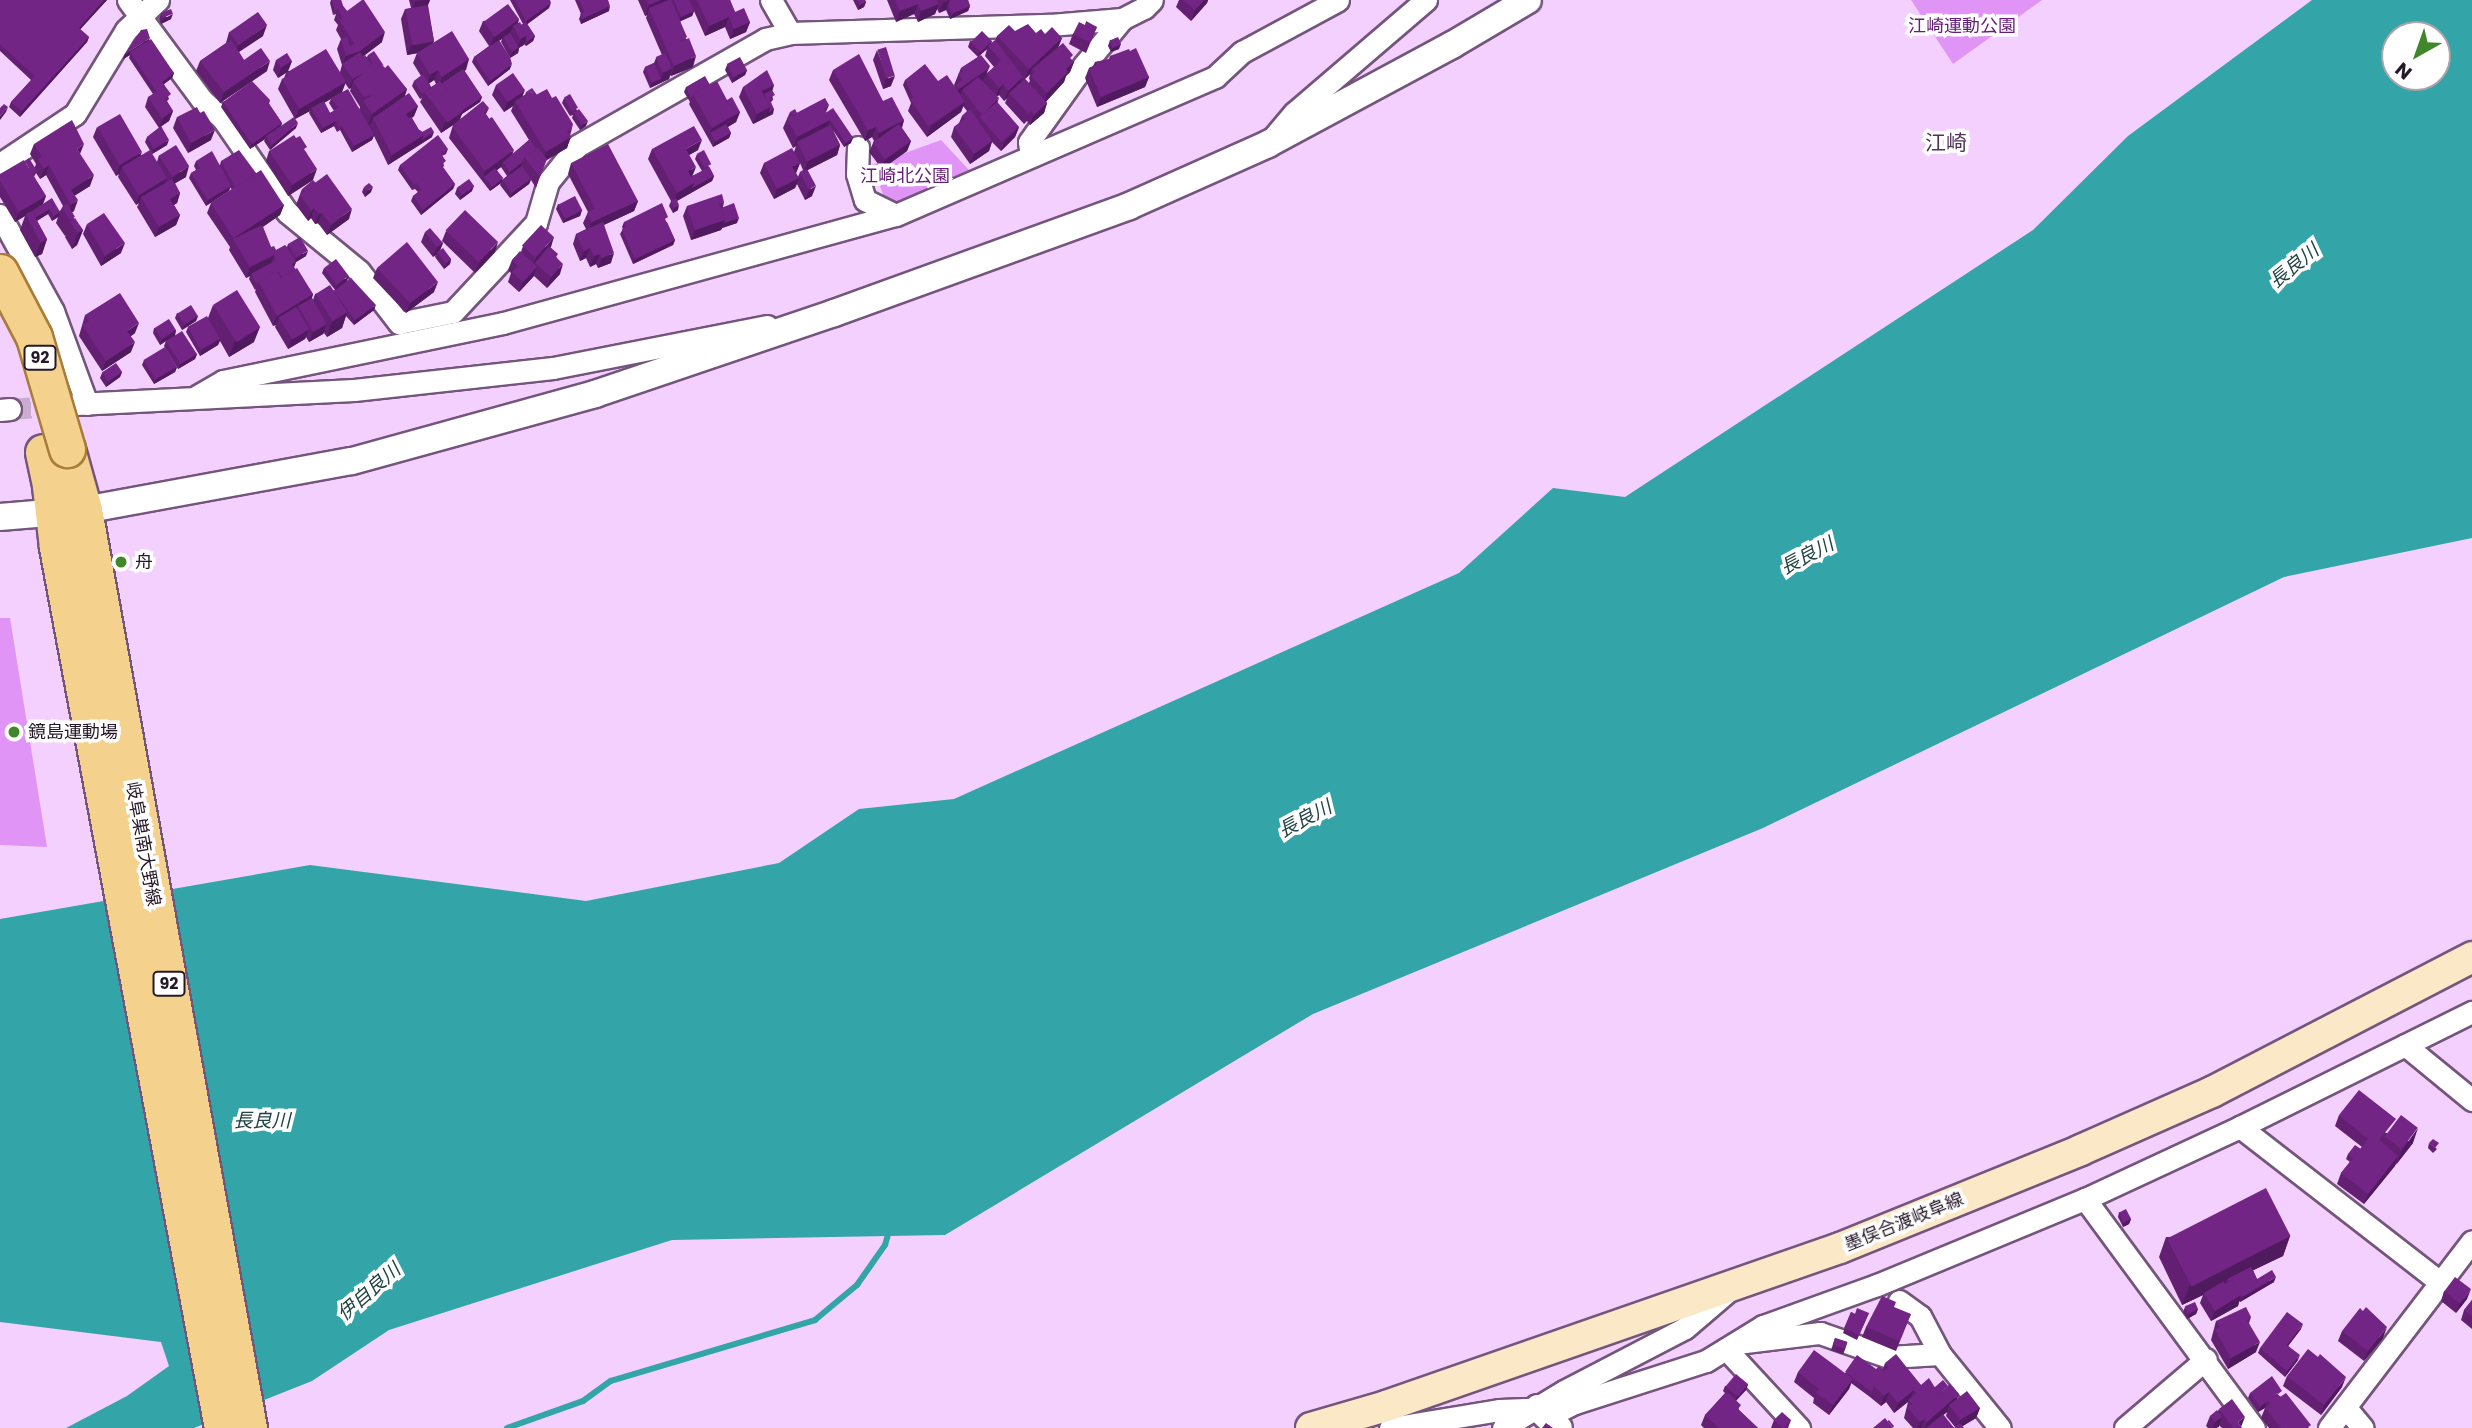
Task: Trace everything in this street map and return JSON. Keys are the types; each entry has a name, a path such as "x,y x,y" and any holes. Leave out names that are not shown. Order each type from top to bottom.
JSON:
{"main road":[{"name":"岐阜巣南大野線","path":"0,272 34,337 249,1428"},
{"name":"岐阜巣南大野線","path":"0,313 55,451"},
{"name":"岐阜巣南大野線","path":"71,527 222,1428"},
{"name":"墨俣合渡岐阜線","path":"1328,1427 1732,1288 1840,1248 2092,1145 2212,1091 2470,959"}],"street":[{"path":"133,8 158,0"},
{"path":"771,0 790,33"},
{"path":"133,8 202,100 222,119 287,212 359,271 399,323 453,312 536,223 548,181 577,146 765,39 790,33 1050,25 1122,19 1144,8 1152,0"},
{"path":"197,396 223,381 503,323 895,215 1215,77 1242,52 1338,0"},
{"path":"1268,144 1294,113 1426,0"},
{"path":"0,517 71,527 352,461 595,394 834,313 1129,206 1268,144 1452,45 1528,0"},
{"path":"0,164 75,114 126,30 133,8"},
{"path":"1031,156 1029,142 1084,65 1122,19"},
{"path":"858,147 857,174 865,200 895,215"},
{"path":"0,215 53,311 82,404 354,390 553,368 834,313"},
{"path":"1503,1428 1548,1418 1575,1403 1706,1361 1763,1326 1877,1285 2085,1199 2472,1012"},
{"path":"2405,1045 2472,1100"},
{"path":"2240,1126 2440,1282"},
{"path":"2085,1199 2206,1359 2254,1428"},
{"path":"2329,1428 2472,1241"},
{"path":"1548,1418 1564,1391 1685,1328 1732,1288"},
{"path":"1899,1301 1920,1316 1940,1353 2000,1428"},
{"path":"1730,1346 1820,1333 1889,1357 1940,1353"},
{"path":"1730,1346 1799,1428"},
{"path":"2124,1428 2206,1359"},
{"path":"2346,1408 2363,1428"},
{"path":"1390,1428 1499,1410 1548,1418"}],"green space":[{"name":"江崎運動公園","path":"1911,0 2042,0 1953,64"},
{"name":"江崎北公園","path":"941,140 969,170 894,207 884,197 872,165"},
{"name":"鏡島運動場","path":"0,618 10,618 47,847 0,845"}],"water":[{"name":"長良川","path":"2312,0 2472,0 2472,538 2284,577 1763,828 1313,1014 945,1235 672,1240 389,1330 312,1381 194,1428 66,1428 127,1396 169,1366 161,1342 0,1322 0,919 310,865 586,901 779,863 859,809 954,799 1459,573 1553,488 1625,497 2033,230 2128,136"}],"building":[{"path":"0,0 104,0 79,28 89,37 22,111 11,102 35,76 0,44"},
{"path":"332,0 341,0 343,6 335,10"},
{"path":"362,0 385,32 360,51 346,56 341,39 347,37 350,46 355,44 339,20 343,18 338,9 343,6 347,11"},
{"path":"515,0 550,0 551,3 526,21"},
{"path":"579,0 608,0 610,6 582,19 580,14 585,12"},
{"path":"646,0 661,0 649,5"},
{"path":"669,0 687,37 677,43 689,38 696,56 674,66 649,8"},
{"path":"674,0 689,0 694,11 681,17"},
{"path":"697,0 730,0 735,12 744,8 750,22 734,29 729,17 709,26"},
{"path":"895,0 937,0 939,4 921,11 918,4 900,11"},
{"path":"950,0 968,0 970,6 952,14 948,5"},
{"path":"1183,0 1204,0 1195,10"},
{"path":"508,4 519,19 495,37 484,22"},
{"path":"427,5 434,41 412,46 405,9"},
{"path":"171,9 173,14 163,18 161,13"},
{"path":"258,12 267,25 239,45 229,32"},
{"path":"1086,21 1097,27 1090,42 1073,34 1079,22 1085,25"},
{"path":"520,22 527,35 520,39 513,26"},
{"path":"526,22 535,36 528,41 521,25"},
{"path":"1028,24 1036,33 1041,29 1045,34 1052,27 1062,38 1029,69 997,36 1009,25 1015,31"},
{"path":"147,29 150,38 125,54 141,30"},
{"path":"452,31 469,59 442,77 438,70 430,75 417,53"},
{"path":"982,31 992,41 981,52 971,42"},
{"path":"510,33 519,48 512,52 503,37"},
{"path":"1118,37 1121,44 1113,48 1110,41"},
{"path":"151,39 174,73 162,82 171,94 165,99 159,90 156,91 130,52"},
{"path":"231,40 244,60 261,48 270,61 224,92 200,61"},
{"path":"499,40 512,64 490,81 474,57"},
{"path":"995,40 1023,77 1008,91 1003,84 999,88 987,74 1001,60 988,46"},
{"path":"1063,43 1073,55 1070,58 1074,62 1047,93 1031,76 1035,72 1032,69"},
{"path":"886,47 895,76 886,78 877,50"},
{"path":"1136,48 1149,77 1101,97 1089,68 1096,65 1095,62 1111,59 1110,56"},
{"path":"326,49 346,82 299,109 282,79 288,76 286,73"},
{"path":"374,51 384,66 379,67 374,61 372,63 368,55"},
{"path":"360,52 369,66 374,61 379,67 382,65 385,68 388,65 407,89 372,114 363,101 372,95 364,97 353,81 365,72 353,79 342,64"},
{"path":"287,53 292,61 281,68 276,60"},
{"path":"665,53 672,69 663,73 656,57"},
{"path":"859,54 883,101 892,97 904,120 879,133 876,127 868,130 833,70"},
{"path":"365,55 371,64 369,66 363,57"},
{"path":"981,55 990,66 959,89 956,85 962,80 958,74 963,71 961,68"},
{"path":"740,57 747,70 734,77 727,64"},
{"path":"654,63 661,79 652,83 645,67"},
{"path":"925,64 938,81 914,99 905,80"},
{"path":"463,69 482,97 461,111 442,83"},
{"path":"767,70 774,85 762,91 770,107 757,114 743,87"},
{"path":"513,73 525,90 508,102 496,85"},
{"path":"423,74 431,87 422,94 414,81"},
{"path":"947,75 965,102 928,126 911,100"},
{"path":"705,76 710,85 693,94 691,98 686,87"},
{"path":"978,77 999,98 982,115 962,90"},
{"path":"1025,79 1047,103 1034,115 1031,111 1028,113 1009,93"},
{"path":"252,81 270,100 268,102 282,123 252,144 223,102"},
{"path":"440,81 463,111 448,123 425,92"},
{"path":"717,81 727,100 732,97 740,112 712,128 693,94"},
{"path":"348,89 374,135 354,146 341,125 339,127 336,121 323,128 311,108 324,101 330,113 338,108 331,98"},
{"path":"547,89 552,98 556,96 573,124 567,131 571,137 546,152 515,101 531,91 534,96"},
{"path":"159,90 173,111 162,118 148,97"},
{"path":"772,90 775,95 769,98 774,109 769,112 770,107 764,94"},
{"path":"409,93 418,106 406,114 416,132 420,130 424,135 392,155 373,118"},
{"path":"570,94 578,108 572,111 564,98"},
{"path":"825,98 829,105 824,108 830,120 797,137 787,118"},
{"path":"483,101 489,108 484,112 489,119 492,117 514,150 485,171 453,128 454,124"},
{"path":"997,102 1019,127 1001,142 980,117"},
{"path":"4,104 8,107 0,116 0,108"},
{"path":"197,107 200,113 204,111 215,130 191,143 177,117"},
{"path":"833,108 853,138 846,143 826,113"},
{"path":"579,109 588,121 582,125 574,113"},
{"path":"970,109 992,141 974,154 954,127 965,119 962,116"},
{"path":"120,114 142,152 119,165 97,127"},
{"path":"294,117 298,123 272,145 266,136"},
{"path":"411,117 419,130 416,132 408,118"},
{"path":"72,120 84,144 77,149 94,175 71,190 78,200 71,205 49,165 44,169 38,159 42,157 34,144"},
{"path":"726,124 731,133 715,141 710,133"},
{"path":"899,124 911,141 885,160 873,142"},
{"path":"830,125 840,145 807,161 797,142"},
{"path":"161,126 169,140 154,149 147,137"},
{"path":"694,126 702,140 686,149 696,167 688,171 694,183 677,193 652,149"},
{"path":"431,127 434,132 422,140 422,132"},
{"path":"294,135 296,138 300,136 307,147 304,149 317,169 292,185 269,151"},
{"path":"438,135 448,149 441,154 446,161 441,165 455,184 423,210 413,196 421,190 417,183 414,185 400,165"},
{"path":"530,139 536,149 510,172 503,162"},
{"path":"608,144 638,201 592,222 587,213 595,208 571,163"},
{"path":"176,145 189,166 172,177 159,156"},
{"path":"538,148 547,159 540,177 524,157"},
{"path":"792,148 800,163 792,167 799,178 777,189 764,163"},
{"path":"150,150 167,178 139,195 122,167"},
{"path":"239,150 256,173 235,187 221,161"},
{"path":"704,150 711,164 704,168 697,154"},
{"path":"212,151 231,186 208,200 191,173 200,168 196,161"},
{"path":"29,158 37,171 32,174 25,161"},
{"path":"24,160 46,196 19,212 0,181 0,174"},
{"path":"522,166 531,179 512,193 502,180"},
{"path":"709,167 714,176 692,188 694,183 691,177"},
{"path":"495,168 503,178 492,187 484,177"},
{"path":"807,169 816,186 809,190 800,173"},
{"path":"261,170 284,205 234,238 211,203"},
{"path":"327,174 352,209 331,225 322,213 319,214 314,208 311,211 300,194"},
{"path":"172,179 180,193 170,199 180,215 159,227 141,197"},
{"path":"469,179 474,186 462,195 457,188"},
{"path":"313,180 316,183 304,192 302,189"},
{"path":"369,183 373,187 367,191 364,187"},
{"path":"722,194 724,202 719,204 725,220 695,230 687,206"},
{"path":"575,196 582,210 565,219 558,205"},
{"path":"52,198 60,212 54,216 50,209 36,217 32,211"},
{"path":"676,198 679,205 674,208 671,201"},
{"path":"662,203 668,217 665,219 675,240 635,259 622,229 626,227 624,222"},
{"path":"734,203 739,218 724,223 721,208"},
{"path":"67,204 75,217 70,220 62,207"},
{"path":"465,210 498,242 479,262 446,230"},
{"path":"32,211 47,239 41,243 26,214"},
{"path":"104,213 125,243 105,256 87,224"},
{"path":"75,218 83,230 78,233 70,222"},
{"path":"603,222 614,253 602,258 600,254 594,256 590,248 584,251 576,234"},
{"path":"262,225 274,255 250,267 233,239"},
{"path":"541,225 554,237 535,258 522,245"},
{"path":"430,228 443,243 437,247 425,232"},
{"path":"300,237 308,251 296,258 288,244"},
{"path":"407,242 438,282 410,303 377,268"},
{"path":"285,245 296,262 292,264 295,269 282,277 276,271 257,284 251,274 276,260 271,247 274,246 276,250"},
{"path":"549,246 558,254 556,257 563,264 551,277 535,263"},
{"path":"443,248 451,259 446,263 437,252"},
{"path":"520,251 537,267 523,282 512,272 518,266 512,260"},
{"path":"336,259 349,276 337,285 324,268"},
{"path":"297,268 313,294 277,316 259,282 276,271 281,278"},
{"path":"351,278 376,305 355,320 334,291"},
{"path":"330,285 347,312 333,321 316,294"},
{"path":"237,290 260,327 237,342 213,305"},
{"path":"120,293 139,323 127,331 135,342 106,361 82,325 89,321 85,315"},
{"path":"312,298 327,324 313,332 298,306"},
{"path":"191,305 198,316 184,325 177,313"},
{"path":"296,307 309,329 292,340 279,317"},
{"path":"207,316 220,339 200,349 188,327"},
{"path":"169,319 176,330 161,339 155,328"},
{"path":"182,331 197,354 181,364 166,341"},
{"path":"165,347 177,367 155,380 144,360"},
{"path":"116,363 122,372 108,382 102,373"},
{"path":"2359,1090 2396,1119 2379,1140 2398,1156 2368,1194 2341,1173 2368,1139 2339,1115"},
{"path":"2401,1115 2418,1128 2402,1149 2385,1137"},
{"path":"2433,1139 2439,1143 2435,1148 2429,1143"},
{"path":"2355,1145 2361,1149 2353,1158 2348,1154"},
{"path":"2266,1188 2291,1236 2192,1287 2167,1238"},
{"path":"2126,1209 2131,1219 2124,1222 2119,1213"},
{"path":"2251,1267 2257,1279 2272,1270 2276,1277 2242,1297 2232,1280 2229,1282 2227,1279"},
{"path":"2455,1277 2471,1289 2460,1303 2444,1291"},
{"path":"2232,1280 2241,1295 2215,1311 2204,1293 2224,1281 2225,1284"},
{"path":"1882,1296 1896,1302 1894,1307 1911,1314 1899,1341 1866,1327"},
{"path":"2472,1300 2472,1316 2464,1310"},
{"path":"2195,1302 2198,1309 2188,1314 2185,1306"},
{"path":"2246,1307 2251,1317 2247,1320 2260,1342 2231,1358 2215,1330 2220,1327 2216,1321"},
{"path":"2366,1307 2387,1327 2368,1351 2342,1331 2360,1308 2363,1311"},
{"path":"1857,1308 1869,1313 1859,1335 1844,1328 1851,1312 1855,1314"},
{"path":"2287,1312 2303,1324 2287,1345 2300,1355 2287,1371 2260,1348"},
{"path":"1835,1338 1847,1342 1845,1349 1833,1345"},
{"path":"2308,1349 2318,1357 2320,1354 2346,1377 2324,1405 2287,1376"},
{"path":"1814,1350 1853,1379 1833,1405 1816,1393 1819,1389 1798,1372"},
{"path":"1896,1354 1921,1385 1929,1378 1939,1394 1950,1384 1959,1394 1927,1422 1924,1419 1920,1422 1907,1407 1912,1404 1908,1400 1917,1393 1914,1390 1898,1403 1889,1392 1884,1396 1874,1386 1888,1367 1885,1363"},
{"path":"1857,1355 1876,1369 1879,1366 1885,1371 1872,1392 1845,1372"},
{"path":"1736,1374 1748,1384 1738,1397 1726,1386"},
{"path":"2272,1376 2282,1391 2260,1407 2250,1393"},
{"path":"1943,1380 1948,1386 1939,1394 1935,1387"},
{"path":"1967,1391 1980,1408 1960,1420 1949,1405"},
{"path":"1727,1392 1741,1405 1738,1409 1758,1428 1719,1428 1705,1415"},
{"path":"2277,1393 2280,1397 2286,1393 2311,1425 2307,1428 2281,1428 2265,1408 2270,1404 2267,1400"},
{"path":"2232,1399 2245,1417 2238,1422 2242,1428 2232,1428 2219,1409"},
{"path":"2217,1410 2222,1417 2215,1422 2210,1416"},
{"path":"1782,1412 1791,1420 1784,1428 1774,1420"},
{"path":"1943,1414 1954,1428 1926,1428"},
{"path":"1885,1418 1893,1428 1873,1428"}],"waterway":[{"path":"507,1428 583,1401 611,1381 815,1320 857,1285 885,1245 889,1231"}],"tunnel":[{"path":"10,409 64,405"}],"place":[{"name":"舟","path":"121,562"},
{"name":"鏡島運動場","path":"14,732"}],"district":[{"name":"江崎","path":"1946,143"}],"water label":[{"name":"伊自良川","path":"369,1292"}]}
